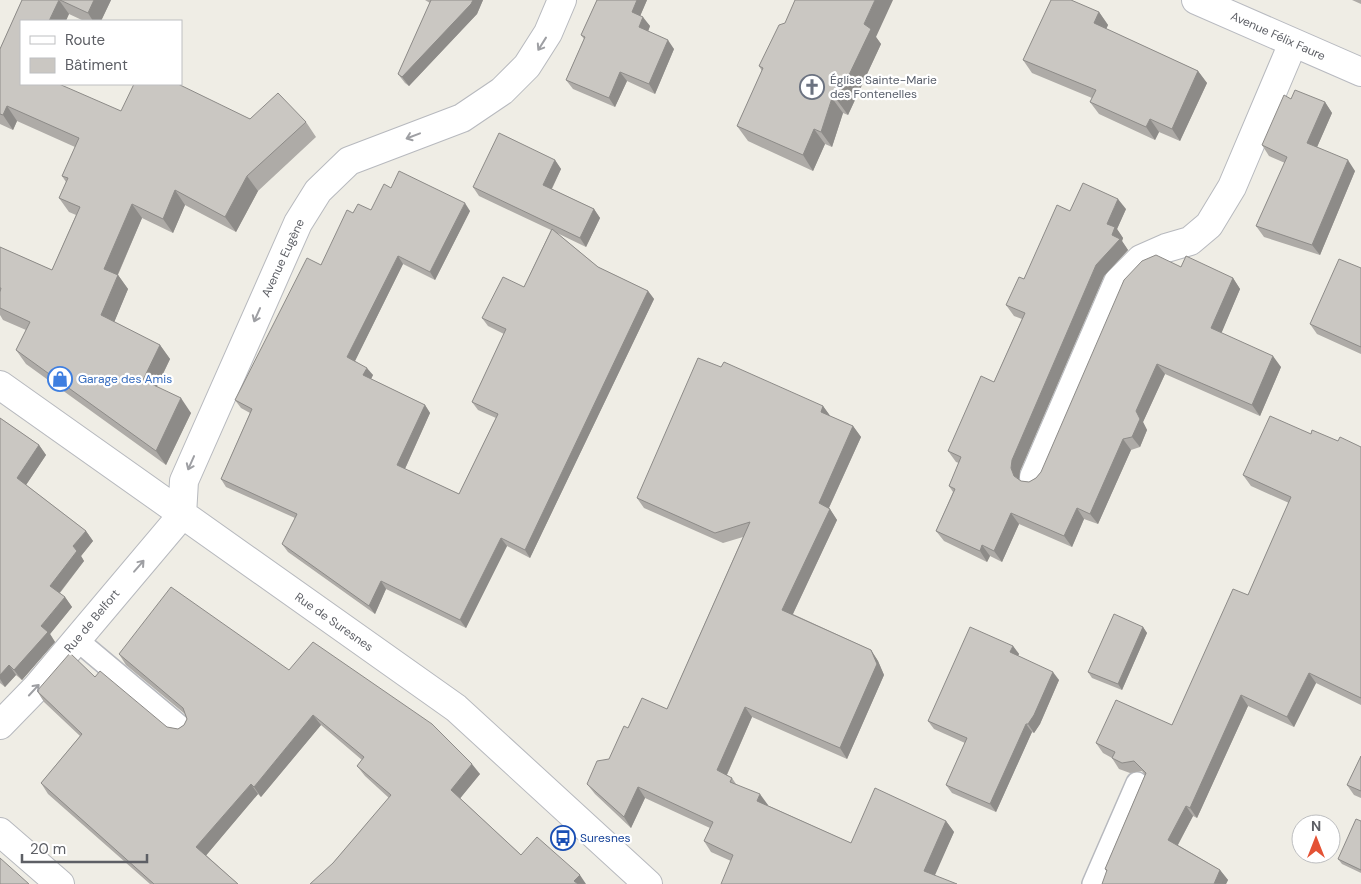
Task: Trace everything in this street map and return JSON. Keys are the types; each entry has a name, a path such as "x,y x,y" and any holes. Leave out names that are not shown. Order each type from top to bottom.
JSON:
{"street":[{"name":"Avenue Eugène","path":"182,515 184,481 298,223 318,191 348,161 462,118 502,92 528,66 548,33 562,0"},
{"name":"Avenue Félix Faure","path":"1196,0 1361,72"},
{"path":"1034,476 1118,282 1141,259 1166,248 1190,241 1209,225 1232,187 1292,43"},
{"name":"Rue de Suresnes","path":"0,385 456,708 648,884"},
{"name":"Rue de Belfort","path":"0,725 37,687 182,515"},
{"path":"0,832 60,884"}],"lane":[{"path":"77,640 182,728"},
{"path":"1093,884 1137,782"}],"building":[{"path":"22,0 59,0 49,20 20,20 20,85 61,85 121,111 134,85 180,85 250,119 278,93 306,122 247,176 225,217 175,190 163,219 132,204 104,269 118,275 101,315 160,345 143,380 181,398 156,451 16,350 30,322 0,308 0,247 52,270 80,207 59,198 68,178 62,176 79,138 7,106 3,115 0,114 0,49"},
{"path":"60,0 94,0 88,13"},
{"path":"431,0 473,0 402,77 398,74"},
{"path":"597,0 637,0 632,12 643,17 639,27 668,40 649,84 620,72 609,98 566,80 585,37 581,35"},
{"name":"Église Sainte-Marie des Fontenelles","path":"795,0 875,0 864,24 871,29 837,100 832,98 821,132 814,129 803,155 737,126 763,68 759,66 779,25 785,23"},
{"path":"1051,0 1071,0 1099,12 1094,23 1198,71 1172,129 1150,119 1146,127 1090,102 1096,90 1023,60"},
{"path":"1295,90 1325,102 1307,143 1348,160 1312,245 1256,226 1287,157 1262,145 1284,95 1291,99"},
{"path":"499,133 555,160 543,185 594,209 580,238 473,187"},
{"path":"399,171 465,203 430,272 398,256 347,357 367,368 363,375 425,405 397,465 459,494 498,414 472,402 506,329 482,318 503,277 524,287 552,229 598,267 648,291 525,550 501,538 460,620 381,581 369,606 282,544 297,514 221,479 252,409 235,400 307,258 321,265 347,210 353,213 358,204 371,210 384,184 391,188"},
{"path":"1083,183 1118,199 1107,224 1115,227 1112,235 1120,239 1096,265 1012,460 1011,468 1014,476 1021,481 1029,482 1041,472 1124,280 1142,261 1156,255 1181,267 1186,256 1233,278 1211,328 1273,356 1252,405 1157,364 1136,411 1140,419 1132,437 1123,439 1090,514 1077,508 1064,536 1011,513 994,551 982,545 980,551 936,531 955,489 949,486 961,457 948,451 981,376 994,382 1025,313 1006,305 1019,277 1024,279 1057,205 1070,211"},
{"path":"1339,259 1361,268 1361,347 1310,324"},
{"path":"698,358 721,367 724,362 823,406 821,412 853,426 819,503 830,509 782,610 871,650 877,664 840,748 745,707 717,770 732,778 730,782 760,794 757,801 851,843 875,788 946,821 924,871 957,884 721,884 733,855 704,841 713,822 638,787 624,817 587,784 597,761 609,759 624,726 628,728 642,698 667,709 750,522 715,533 637,498"},
{"path":"1270,416 1311,434 1312,430 1338,441 1340,437 1361,447 1361,698 1309,673 1287,717 1241,695 1190,808 1186,806 1168,840 1220,870 1214,884 1102,884 1107,870 1105,869 1146,773 1134,761 1122,763 1112,758 1115,752 1096,743 1116,700 1172,725 1233,589 1248,595 1291,497 1243,475"},
{"path":"0,418 39,445 17,478 86,531 73,546 77,551 50,586 65,597 41,626 48,632 14,670 9,665 0,675"},
{"path":"171,587 289,670 313,642 432,724 472,764 451,790 521,855 537,837 580,875 574,881 578,884 310,884 333,863 391,795 357,766 364,757 313,715 254,787 251,784 196,847 238,884 154,884 41,783 82,734 37,691 70,653 95,677 100,671 167,727 178,729 184,725 187,719 183,708 119,654"},
{"path":"1114,614 1143,627 1118,684 1088,672"},
{"path":"970,627 1013,646 1010,652 1053,672 1034,715 1026,724 990,804 946,785 967,738 928,721"},
{"path":"1361,756 1361,791 1347,785"},
{"path":"1356,819 1361,821 1361,870 1341,860 1341,852"},
{"path":"0,858 29,884 0,884"}],"place":[{"name":"Église Sainte-Marie des Fontenelles","path":"812,87"},
{"name":"Garage des Amis","path":"60,379"},
{"name":"Suresnes","path":"563,838"}]}
